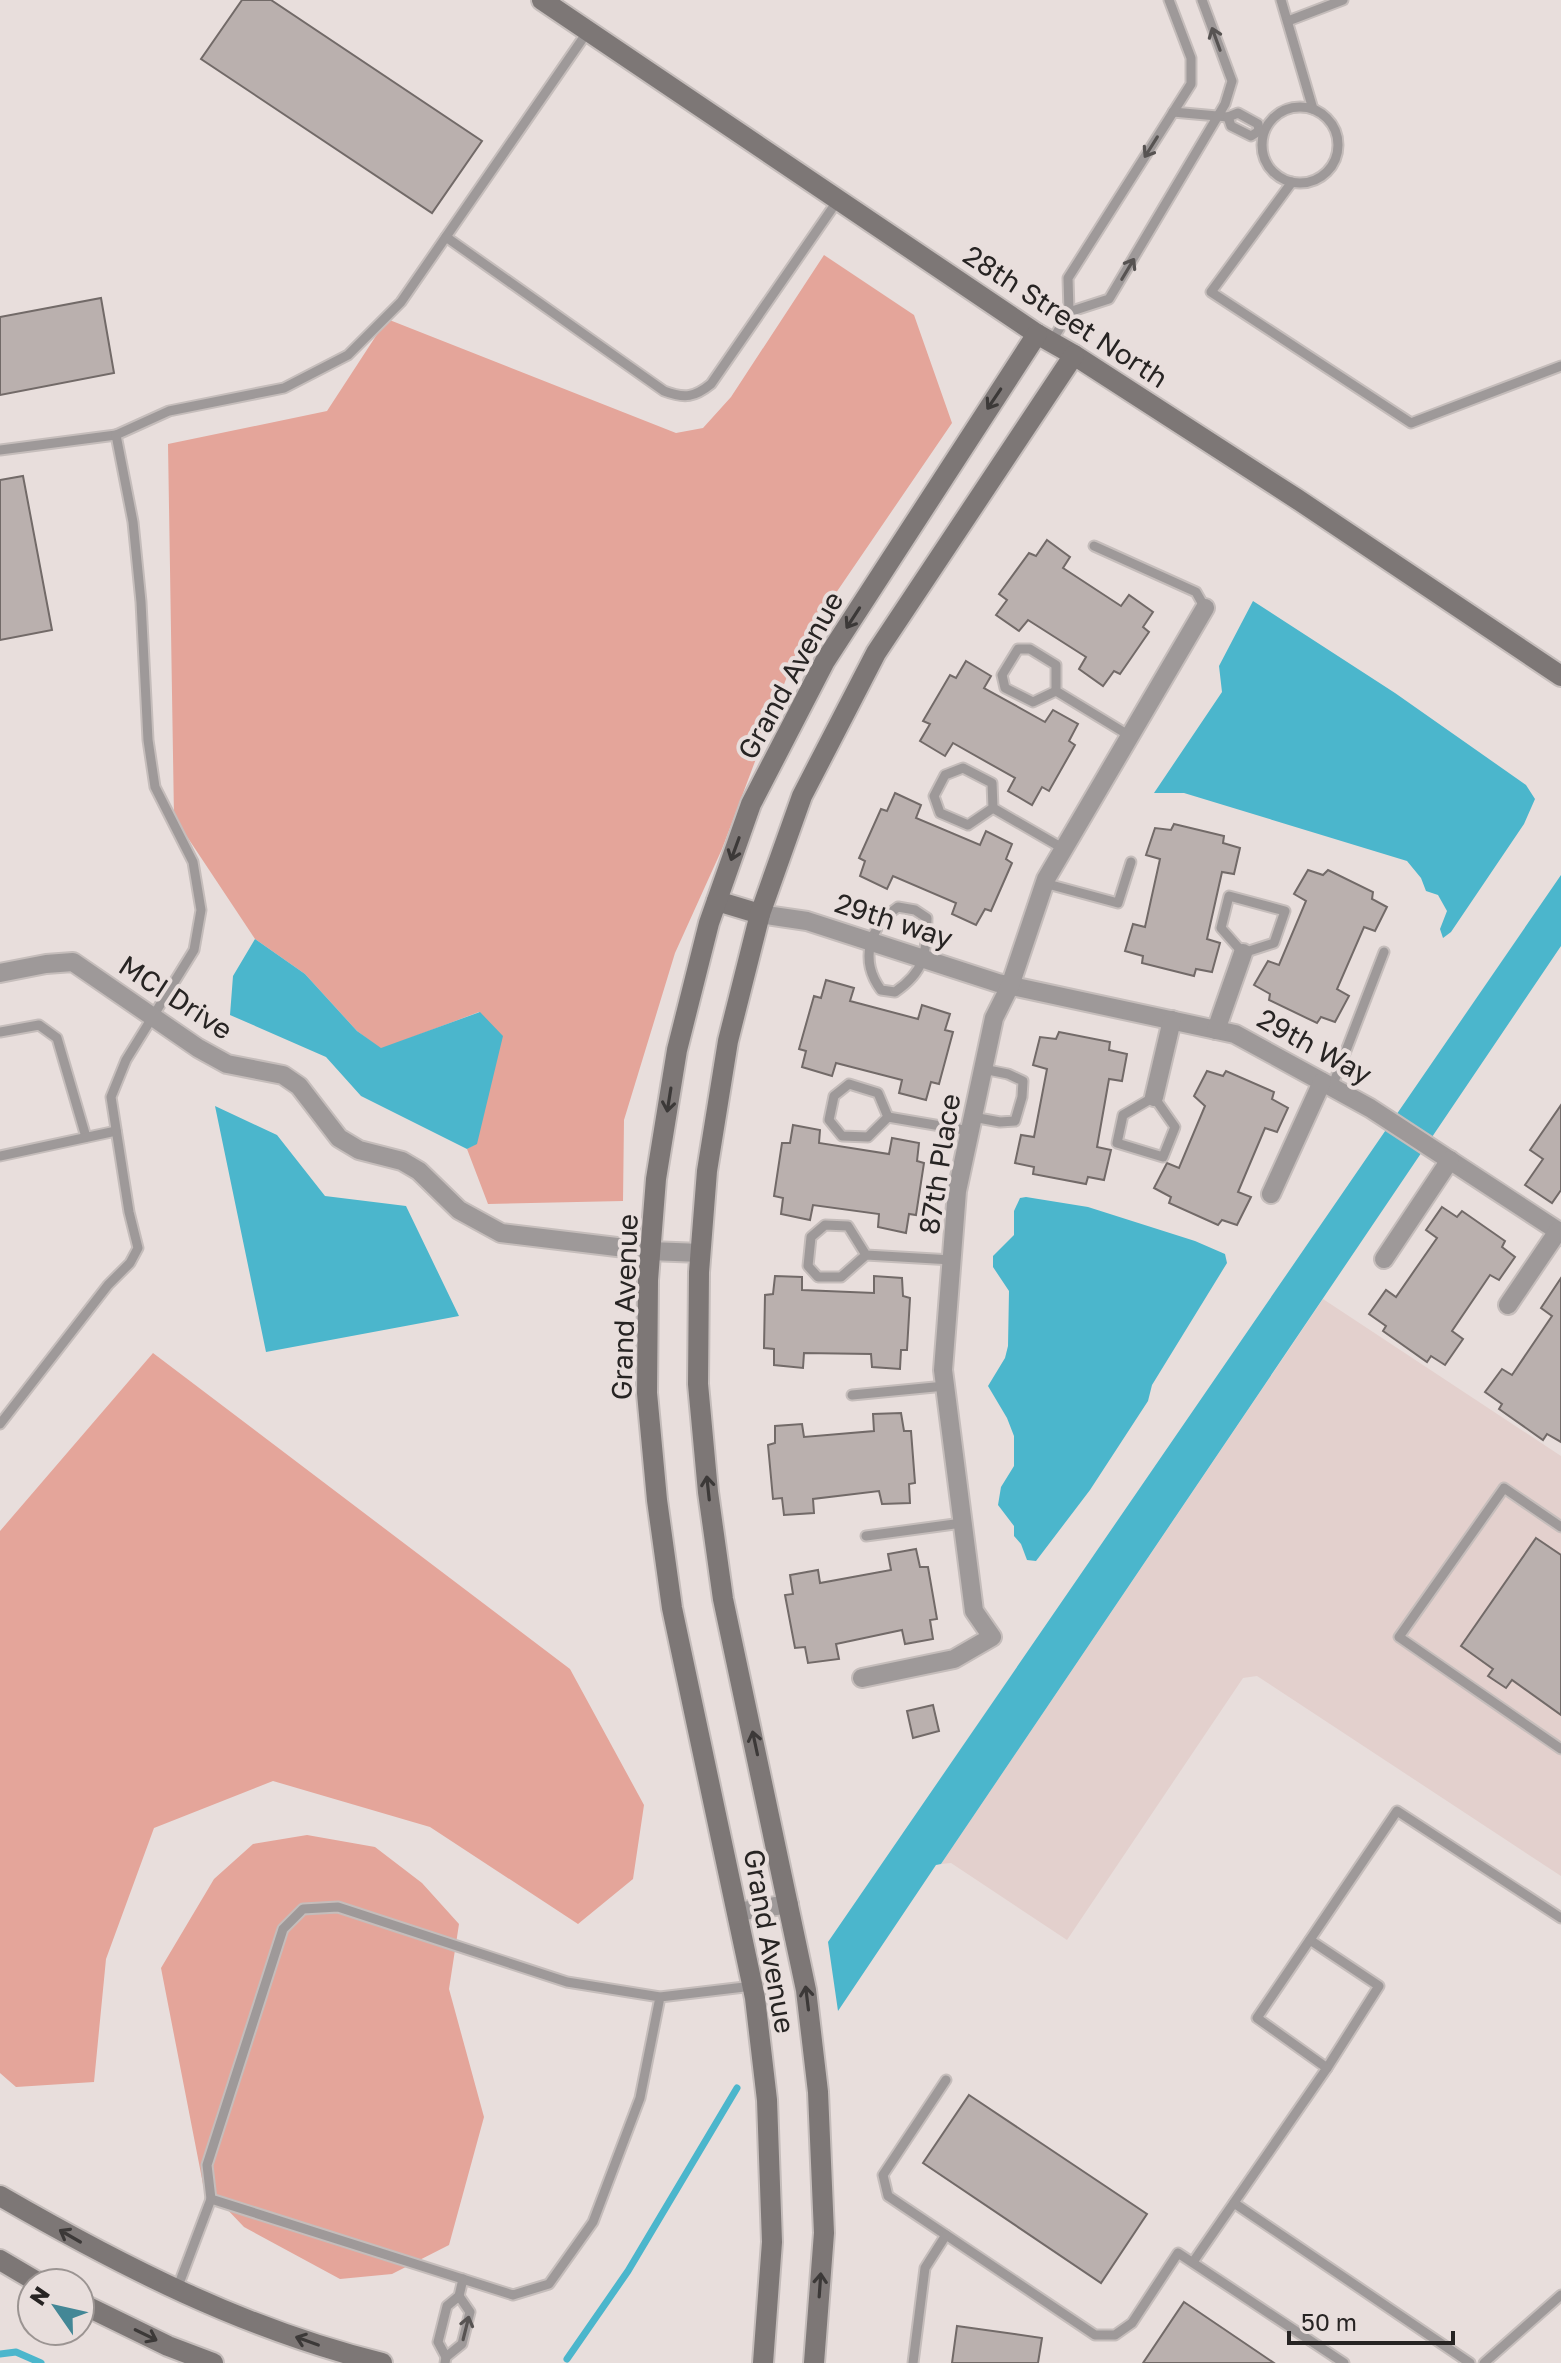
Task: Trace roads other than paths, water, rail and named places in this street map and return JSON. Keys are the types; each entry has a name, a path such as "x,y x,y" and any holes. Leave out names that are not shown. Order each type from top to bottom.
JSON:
{"street":[{"name":"28th Street North","path":"542,0 1044,338 1284,491 1561,676"},
{"name":"Grand Avenue","path":"763,2363 772,2242 767,2100 753,1986 672,1608 657,1500 647,1393 650,1251 656,1179 677,1050 709,923 751,804 825,661 1044,338"},
{"name":"Grand Avenue","path":"814,2363 824,2233 818,2092 806,1990 723,1599 708,1492 698,1384 701,1253 707,1171 728,1041 760,914 802,796 876,653 1074,355"},
{"name":"87th Place","path":"862,1678 954,1659 992,1637 974,1611 943,1370 957,1191 994,1018 1010,986 1044,883 1205,608"},
{"path":"717,901 760,914"},
{"name":"29th way","path":"760,914 807,921 1010,986"},
{"path":"1216,1030 1243,953"},
{"name":"MCI Drive","path":"0,973 73,962 198,1048 227,1064 283,1075 299,1086 339,1138 359,1150 402,1161 419,1171 459,1210 501,1233 650,1251 701,1253"},
{"name":"29th Way","path":"1010,986 1235,1034 1370,1108 1560,1232"},
{"path":"1154,1097 1172,1020"},
{"path":"1271,1194 1327,1084"},
{"path":"1384,1259 1450,1160"},
{"path":"1508,1305 1560,1232"},
{"path":"737,1912 789,1904"},
{"path":"0,2196 91,2249 209,2305 337,2352 382,2363"},
{"path":"96,2311 168,2346 213,2363"}],"lane":[{"path":"1069,312 1068,278 1191,84 1191,58 1169,0"},
{"path":"1044,338 1069,312 1109,299 1223,116 1232,81 1202,0"},
{"path":"1281,0 1313,109"},
{"path":"1288,21 1343,0"},
{"path":"0,450 116,435 169,411 284,388 348,355 401,302 588,31"},
{"path":"1173,112 1223,116 1231,126 1251,136 1261,132 1279,113 1290,108 1313,109 1325,116 1333,126 1338,150 1327,173 1316,180 1292,182 1280,177 1264,158 1261,132"},
{"path":"1292,182 1211,292 1411,423 1561,366"},
{"path":"446,237 664,391 679,396 696,396 711,384 838,200"},
{"path":"0,1424 108,1285 130,1263 138,1248 129,1212 111,1097 126,1060 194,950 201,910 193,862 155,787 148,740 141,602 133,522 116,435"},
{"path":"1094,546 1196,592 1205,608"},
{"path":"1018,649 1030,649 1056,665 1056,691 1033,702 1005,688 1002,675 1018,649"},
{"path":"1056,691 1130,736"},
{"path":"963,768 992,783 993,808 968,825 940,813 934,796 945,775 963,768"},
{"path":"993,808 1064,849"},
{"path":"1044,883 1118,903 1131,862"},
{"path":"1229,896 1285,911 1274,943 1243,953 1221,928 1229,896"},
{"path":"898,907 915,910 927,918 925,959 910,982 895,992 881,990 872,978 870,941 883,917 898,907"},
{"path":"1327,1084 1384,952"},
{"path":"0,1032 39,1025 57,1038 86,1137"},
{"path":"888,1117 878,1093 849,1084 834,1096 829,1120 842,1136 868,1137 888,1117 972,1124 1015,1121 1023,1081 983,1069"},
{"path":"1154,1097 1175,1127 1163,1157 1117,1143 1123,1115 1154,1097"},
{"path":"0,1156 116,1131"},
{"path":"866,1255 848,1226 825,1225 811,1237 808,1266 818,1277 841,1277 866,1255 952,1260"},
{"path":"852,1395 945,1386"},
{"path":"1561,1527 1504,1488 1399,1637 1561,1749"},
{"path":"866,1536 962,1523"},
{"path":"1327,2068 1257,2018 1397,1811 1561,1918"},
{"path":"177,2290 211,2199 207,2165 283,1929 303,1909 338,1907 567,1982 660,1997 753,1986"},
{"path":"1193,2262 1327,2068 1379,1986 1310,1940"},
{"path":"211,2199 513,2295 549,2284 593,2222 640,2098 660,1997"},
{"path":"946,2080 883,2175 888,2196 1095,2335 1115,2335 1132,2323 1178,2253 1344,2363"},
{"path":"1234,2203 1470,2363"},
{"path":"913,2363 925,2268 946,2235"},
{"path":"459,2296 470,2312 462,2344 446,2360 438,2342 447,2306 459,2296 463,2279"},
{"path":"1484,2363 1561,2295"}],"water":[{"path":"1253,601 1395,693 1526,785 1535,799 1524,824 1451,932 1443,938 1440,929 1447,911 1438,895 1426,891 1421,878 1407,861 1184,793 1154,793 1222,692 1219,666"},
{"path":"1561,875 1561,946 941,1864 936,1865 838,2011 828,1942"},
{"path":"255,939 305,974 357,1031 381,1048 480,1012 503,1036 477,1144 467,1149 361,1096 326,1057 230,1015 233,976"},
{"path":"215,1106 277,1135 325,1196 406,1206 459,1316 266,1352"},
{"path":"1020,1198 1088,1207 1195,1241 1225,1254 1227,1263 1152,1385 1148,1401 1090,1490 1036,1561 1027,1560 1014,1536 1014,1526 998,1505 1001,1487 1014,1466 1014,1436 988,1386 1005,1358 1008,1346 1009,1291 993,1267 993,1256 1014,1235 1014,1211"}],"waterway":[{"path":"567,2359 628,2271 737,2088"},
{"path":"0,2354 16,2352 41,2363"}]}
